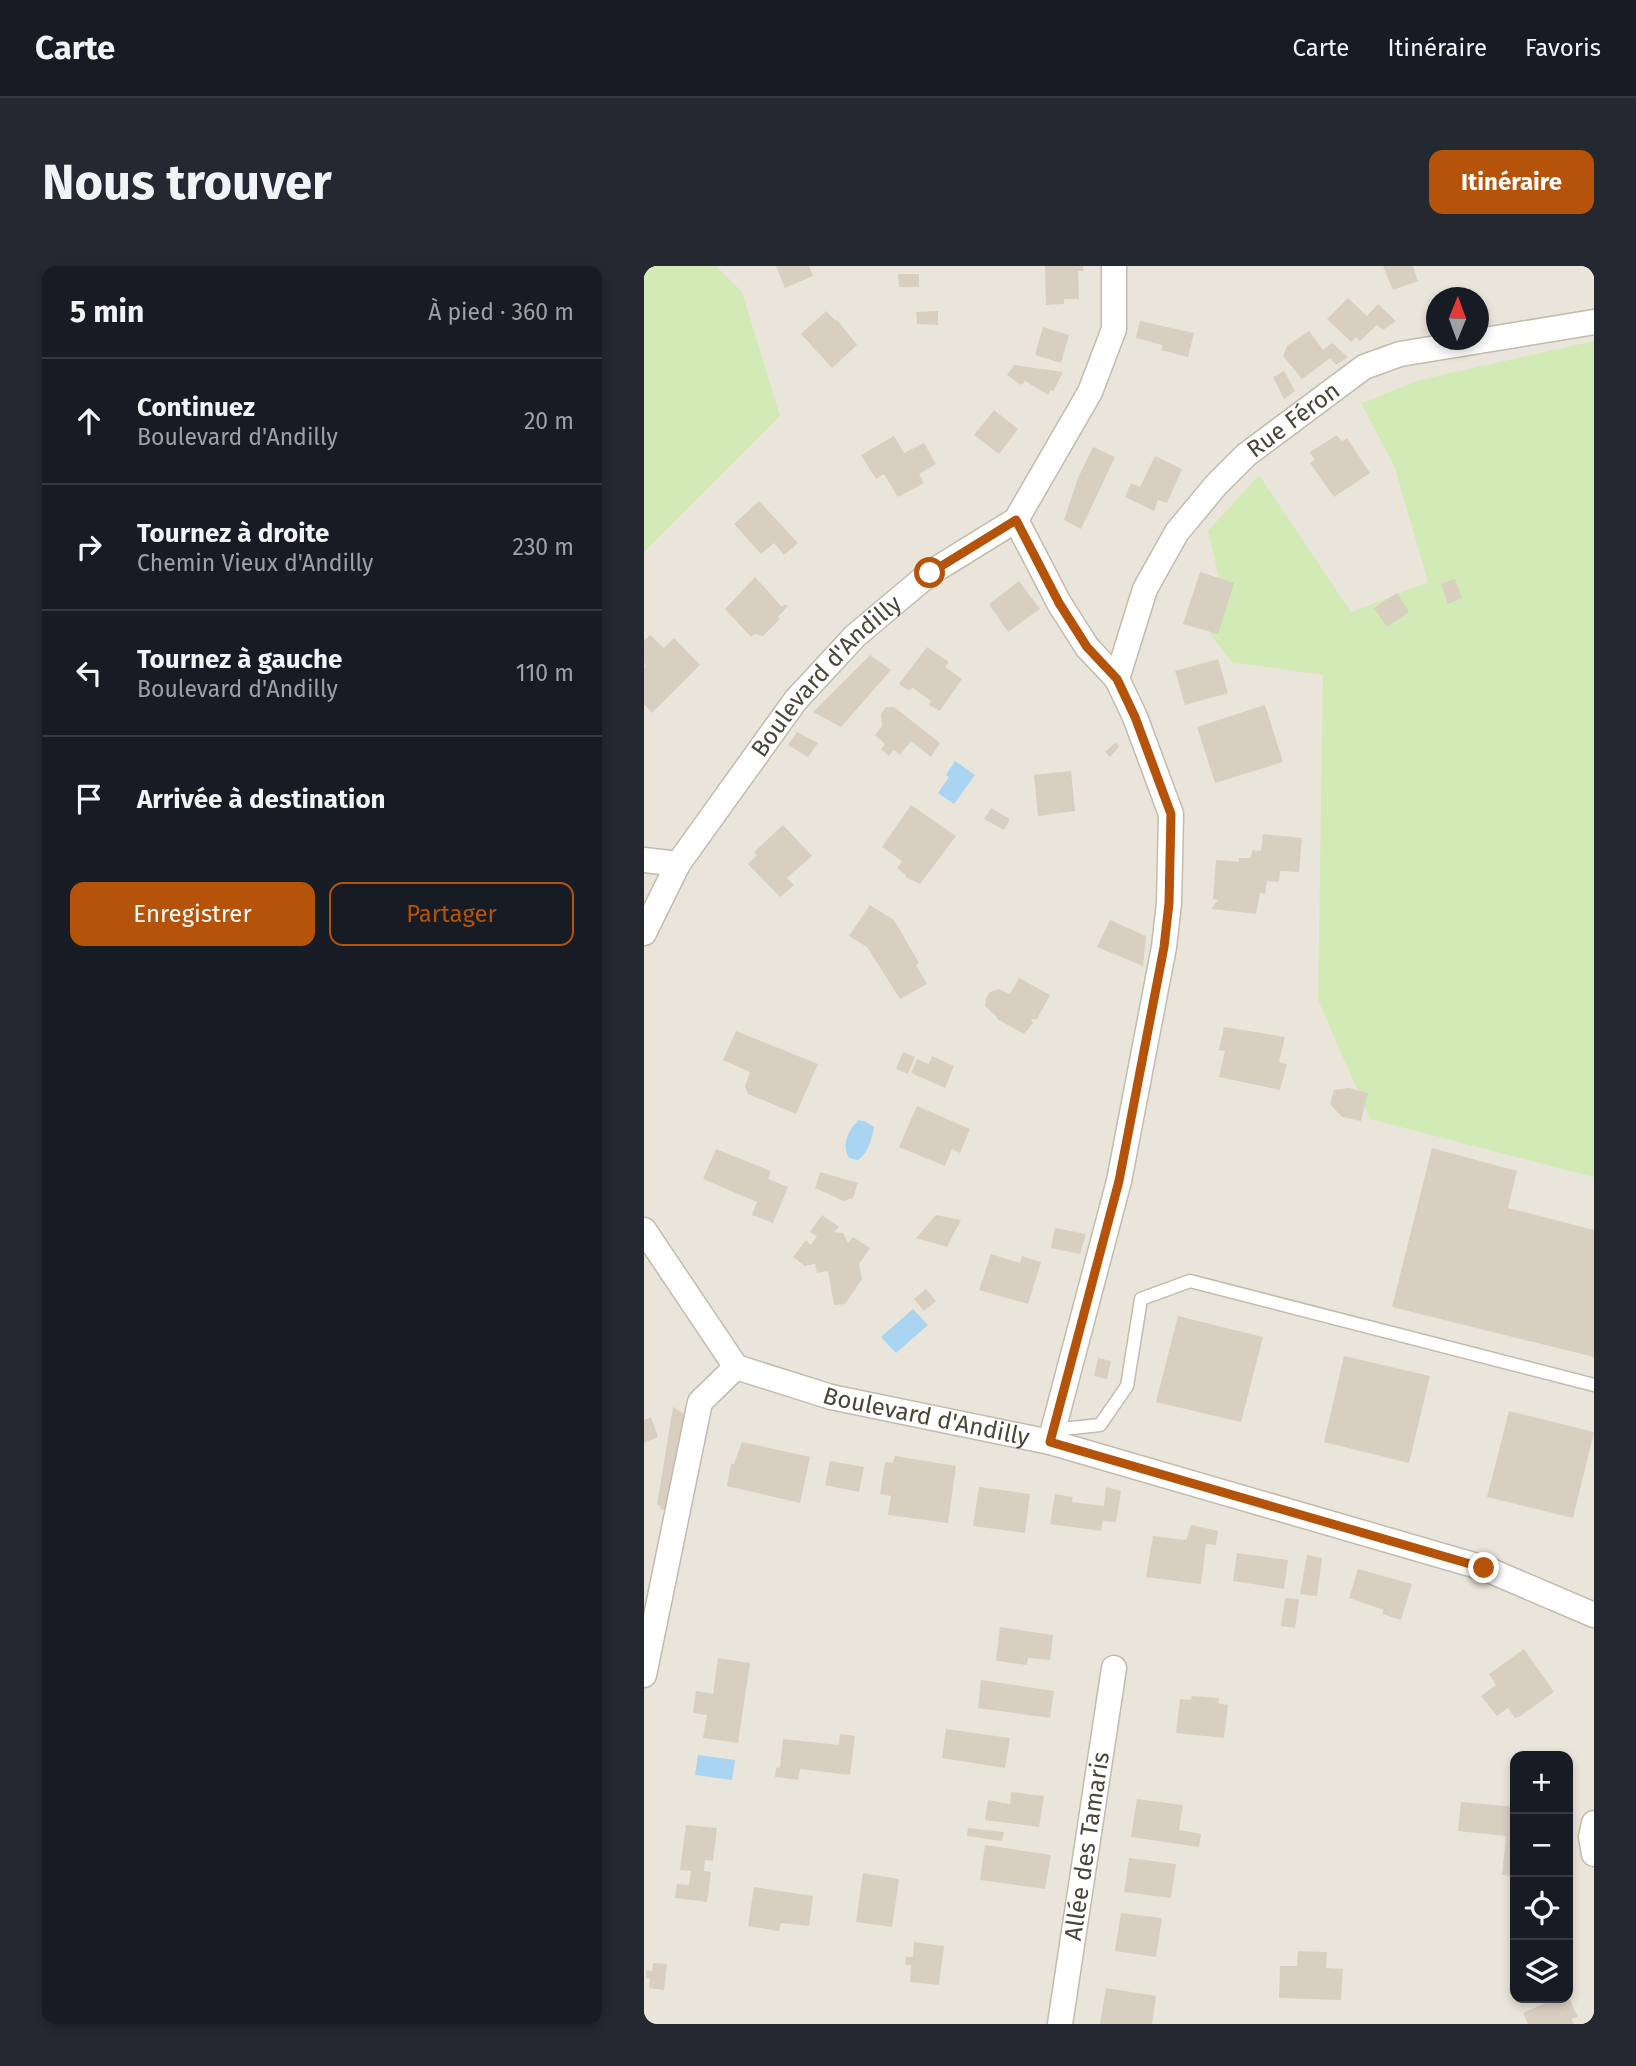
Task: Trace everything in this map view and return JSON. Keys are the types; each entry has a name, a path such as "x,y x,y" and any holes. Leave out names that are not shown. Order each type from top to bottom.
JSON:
{"street":[{"name":"Boulevard d'Andilly","path":"644,933 678,863 794,701 855,636 930,573 1016,520 1090,392 1114,329 1114,266"},
{"name":"Rue Féron","path":"1117,679 1145,589 1177,532 1216,485 1246,455 1278,431 1364,367 1400,354 1594,322"},
{"path":"1016,520 1059,603 1087,647 1117,679 1135,717 1171,814 1169,903 1164,947 1119,1181 1052,1436"},
{"path":"644,860 678,863"},
{"path":"644,1230 736,1367 700,1402 644,1675"},
{"name":"Boulevard d'Andilly","path":"736,1367 831,1397 1052,1436 1484,1568 1594,1615"},
{"name":"Allée des Tamaris","path":"1060,2024 1114,1668"},
{"path":"1594,1823 1591,1837 1594,1854"}],"lane":[{"path":"1052,1436 1100,1425 1127,1386 1141,1299 1190,1281 1594,1385"}],"shaded area":[{"path":"644,266 1594,266 1594,2024 644,2024"}],"green space":[{"path":"644,266 716,266 742,292 780,416 644,552"},
{"path":"1594,341 1594,1177 1370,1119 1318,1000 1323,675 1232,662 1210,634 1222,590 1208,531 1259,475 1351,612 1428,582 1395,468 1361,403 1420,380"}],"water":[{"path":"955,761 975,775 954,804 938,793 949,777 946,775"},
{"path":"859,1120 874,1127 867,1150 858,1160 849,1158 846,1143 849,1133"},
{"path":"913,1309 928,1325 896,1353 881,1337"},
{"path":"698,1755 735,1760 732,1780 695,1775"}],"building":[{"path":"776,266 809,266 813,276 785,288"},
{"path":"1045,266 1083,266 1084,271 1078,271 1079,299 1064,299 1064,304 1046,305"},
{"path":"1383,266 1413,266 1418,281 1393,290"},
{"path":"898,274 919,274 919,287 899,287"},
{"path":"1348,298 1367,316 1378,304 1396,321 1383,330 1377,325 1360,341 1356,337 1351,342 1327,319"},
{"path":"826,311 857,345 832,368 801,334"},
{"path":"938,311 938,325 917,324 916,312"},
{"path":"1140,321 1194,333 1188,357 1161,350 1163,345 1136,338"},
{"path":"1043,327 1069,335 1061,363 1035,355"},
{"path":"1309,331 1323,350 1332,343 1348,357 1336,365 1330,358 1302,379 1283,356 1287,346"},
{"path":"1014,365 1063,372 1053,392 1051,390 1048,395 1025,381 1021,385 1007,375"},
{"path":"1284,371 1295,391 1284,399 1273,377"},
{"path":"994,410 1018,429 999,454 974,435"},
{"path":"1337,435 1342,442 1347,438 1370,473 1334,497 1310,463 1315,460 1310,452"},
{"path":"894,436 904,453 924,443 936,464 919,474 924,483 898,497 884,474 876,479 861,455"},
{"path":"1093,447 1115,457 1081,529 1064,520 1078,478"},
{"path":"1155,456 1182,469 1167,503 1158,500 1154,511 1125,497 1131,483 1140,487"},
{"path":"759,501 798,543 784,555 774,543 761,554 734,524"},
{"path":"1200,572 1234,583 1218,634 1183,624"},
{"path":"755,577 782,607 785,604 788,606 778,617 780,619 763,636 754,634 751,637 725,609"},
{"path":"1455,579 1462,598 1448,604 1441,584"},
{"path":"1019,581 1040,609 1008,632 989,604"},
{"path":"1397,593 1409,612 1387,627 1374,608"},
{"path":"650,635 664,648 674,638 700,665 652,713 644,704 644,641"},
{"path":"927,647 949,662 945,667 962,679 940,711 929,705 931,701 913,688 908,690 899,684"},
{"path":"870,655 891,670 841,727 813,712"},
{"path":"1218,659 1228,693 1185,705 1175,671"},
{"path":"1265,705 1283,762 1215,783 1197,727"},
{"path":"886,707 894,707 940,743 931,757 911,741 900,755 894,750 889,756 881,749 885,744 875,735 882,726 881,714"},
{"path":"797,732 818,743 808,757 788,745"},
{"path":"1116,742 1119,747 1110,757 1105,752"},
{"path":"1071,771 1075,811 1038,816 1034,775"},
{"path":"911,805 956,836 920,884 905,877 897,868 902,861 882,847"},
{"path":"991,808 1010,819 1004,830 984,819"},
{"path":"783,825 812,856 787,878 794,885 780,897 748,864 757,855 754,852"},
{"path":"1263,834 1302,838 1299,872 1280,871 1279,882 1267,881 1265,894 1260,893 1256,914 1211,909 1218,900 1213,899 1216,860 1239,862 1239,858 1251,858 1252,850 1261,851"},
{"path":"870,905 894,920 919,963 916,965 927,984 900,999 867,947 849,936"},
{"path":"1110,920 1146,936 1143,966 1097,947"},
{"path":"1019,978 1050,995 1037,1019 1031,1019 1033,1023 1024,1034 997,1019 985,1006 990,992 999,989 1010,994"},
{"path":"1224,1027 1285,1037 1279,1062 1287,1064 1280,1090 1219,1077 1225,1051 1219,1050"},
{"path":"736,1031 818,1064 796,1114 748,1094 745,1086 750,1072 723,1060"},
{"path":"903,1052 915,1057 908,1074 896,1069"},
{"path":"932,1056 954,1066 945,1088 911,1073 917,1059 929,1064"},
{"path":"1349,1088 1368,1093 1361,1121 1342,1117 1330,1104 1334,1090"},
{"path":"917,1106 970,1129 960,1153 952,1149 945,1166 899,1147"},
{"path":"1432,1148 1517,1171 1508,1208 1594,1230 1594,1357 1392,1307"},
{"path":"716,1149 771,1171 768,1179 788,1187 773,1223 752,1215 757,1202 703,1179"},
{"path":"820,1172 858,1183 853,1198 844,1201 815,1188"},
{"path":"822,1215 839,1227 834,1232 843,1233 848,1243 853,1237 870,1248 859,1264 862,1279 845,1304 834,1305 828,1271 817,1273 815,1264 805,1266 793,1257 806,1240 811,1245 817,1236 810,1232"},
{"path":"936,1215 961,1220 947,1247 916,1238"},
{"path":"1055,1228 1086,1234 1080,1254 1051,1248"},
{"path":"991,1254 1020,1263 1022,1256 1041,1262 1028,1304 979,1290"},
{"path":"926,1289 936,1301 924,1311 914,1299"},
{"path":"1178,1316 1263,1337 1241,1422 1156,1402"},
{"path":"1344,1356 1430,1376 1409,1463 1324,1442"},
{"path":"1098,1358 1111,1361 1107,1379 1094,1376"},
{"path":"673,1407 685,1414 668,1511 657,1505"},
{"path":"1509,1411 1594,1432 1573,1518 1487,1497"},
{"path":"651,1417 658,1437 644,1443 644,1420"},
{"path":"742,1442 810,1457 800,1503 727,1486 731,1464 734,1464"},
{"path":"895,1456 956,1466 948,1523 888,1515 891,1496 880,1494 885,1462 893,1463"},
{"path":"830,1461 864,1467 859,1492 825,1485"},
{"path":"979,1487 1030,1494 1025,1533 973,1526"},
{"path":"1106,1487 1121,1491 1116,1522 1103,1521 1101,1531 1050,1524 1055,1494 1073,1497 1072,1502 1104,1506"},
{"path":"1191,1525 1218,1531 1216,1545 1206,1544 1201,1584 1146,1577 1153,1536 1186,1540"},
{"path":"1237,1553 1288,1560 1284,1589 1233,1581"},
{"path":"1307,1555 1322,1558 1317,1596 1300,1594"},
{"path":"1358,1569 1412,1584 1401,1620 1382,1614 1384,1610 1349,1598"},
{"path":"1285,1598 1299,1599 1295,1628 1281,1626"},
{"path":"1000,1627 1053,1635 1050,1660 1028,1658 1027,1665 996,1661"},
{"path":"1524,1649 1554,1692 1519,1717 1515,1718 1508,1708 1497,1716 1481,1696 1496,1685 1489,1674"},
{"path":"718,1658 750,1663 738,1743 703,1738 707,1715 693,1713 696,1691 713,1694"},
{"path":"981,1680 1054,1691 1050,1718 978,1708"},
{"path":"1192,1696 1219,1698 1218,1703 1228,1705 1224,1738 1176,1733 1180,1699 1191,1700"},
{"path":"946,1729 1010,1738 1005,1768 942,1758"},
{"path":"840,1734 855,1736 850,1775 800,1769 798,1780 775,1777 776,1768 780,1767 783,1739 839,1745"},
{"path":"1011,1792 1044,1796 1039,1827 985,1820 988,1800 1010,1804"},
{"path":"1137,1799 1183,1805 1179,1830 1201,1834 1199,1847 1131,1837"},
{"path":"1461,1802 1510,1807 1510,1876 1502,1875 1506,1836 1458,1831"},
{"path":"686,1825 717,1828 713,1861 705,1860 704,1871 711,1872 707,1902 675,1898 677,1884 689,1885 691,1871 680,1870"},
{"path":"968,1828 1004,1832 1002,1841 967,1836"},
{"path":"985,1845 1051,1855 1045,1889 980,1880"},
{"path":"1129,1858 1176,1864 1171,1898 1124,1892"},
{"path":"863,1873 899,1879 892,1927 856,1922"},
{"path":"754,1887 813,1896 809,1926 781,1923 779,1931 748,1926"},
{"path":"1121,1913 1162,1918 1156,1957 1115,1951"},
{"path":"914,1942 944,1946 939,1985 910,1982 911,1965 905,1965 906,1957 913,1957"},
{"path":"1298,1951 1327,1952 1326,1968 1343,1969 1341,2000 1279,1998 1280,1966 1297,1966"},
{"path":"653,1963 667,1964 664,1990 649,1988 650,1979 646,1978 646,1970 652,1971"},
{"path":"1106,1988 1156,1996 1152,2024 1100,2024"},
{"path":"1546,2003 1571,2003 1578,2017 1571,2019 1574,2024 1528,2024 1523,2013"}],"route":[{"path":"930,573 1016,520 1059,603 1087,647 1117,679 1135,717 1171,814 1169,903 1164,947 1119,1181 1050,1442 1484,1568"}]}
